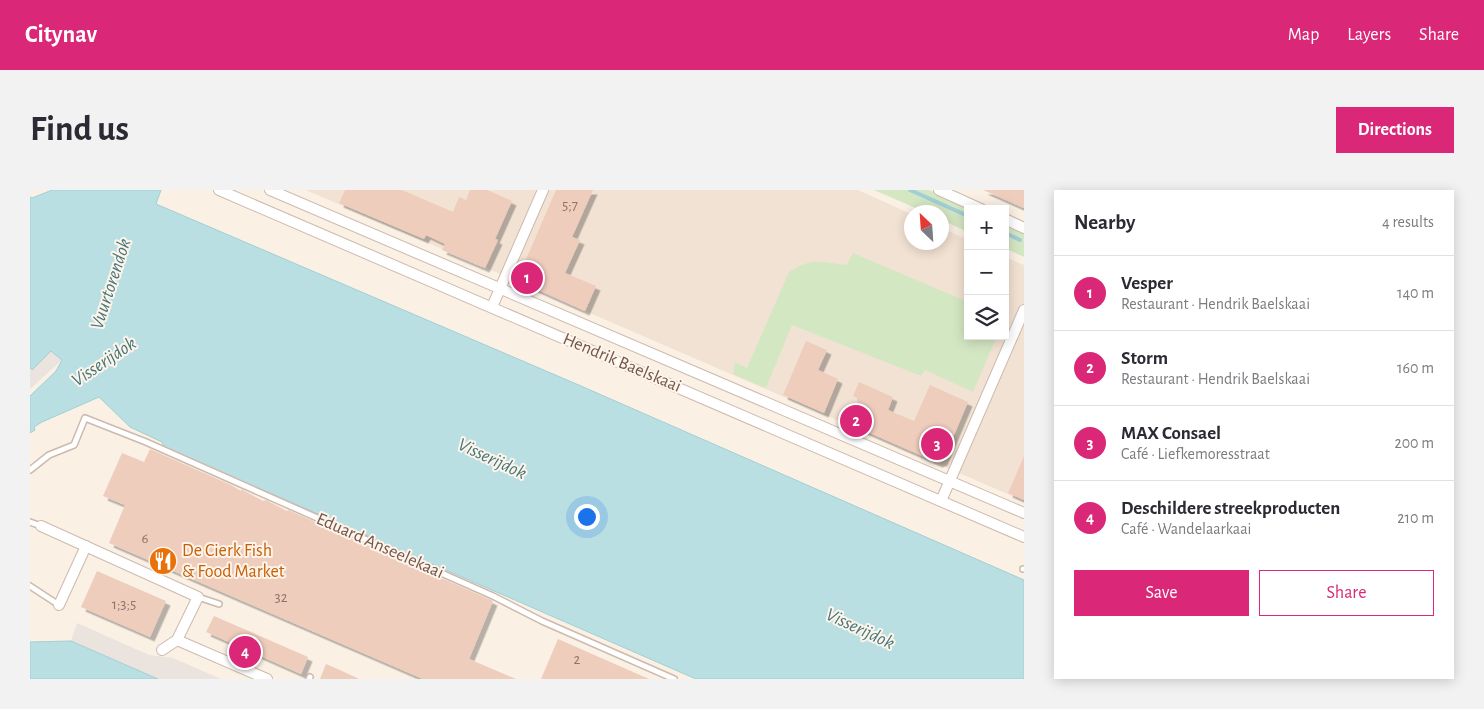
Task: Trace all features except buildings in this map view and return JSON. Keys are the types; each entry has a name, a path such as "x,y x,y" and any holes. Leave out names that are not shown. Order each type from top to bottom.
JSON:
{"street":[{"name":"Hendrik Baelskaai","path":"219,190 1024,537"},
{"name":"Hendrik Baelskaai","path":"270,190 1024,513"},
{"path":"492,307 543,190"},
{"path":"939,190 972,205"},
{"path":"1009,221 1024,228"},
{"path":"941,501 1024,310"},
{"path":"41,526 198,596 177,640 162,650"},
{"path":"59,605 86,546"},
{"path":"177,640 267,679"}],"lane":[{"name":"Eduard Anseelekaai","path":"30,470 50,455 74,445 85,418 155,446 493,596 542,621 674,679"},
{"path":"30,522 41,526"},
{"path":"30,586 59,605"},
{"path":"198,596 219,604"}],"shaded area":[{"path":"306,190 858,190 904,211 904,250 949,250 949,231 964,238 964,340 1009,340 1009,259 1024,265 1024,501"},
{"path":"51,350 62,360 30,389 30,371"},
{"path":"77,623 149,655 173,658 221,679 158,679 71,641"}],"green space":[{"path":"874,190 929,190 964,206 964,230 949,223 949,205 909,205"},
{"path":"1009,226 1024,232 1024,257 1009,250"},
{"path":"853,253 964,300 964,340 995,340 973,392 925,370 921,376 792,325 766,388 733,374 735,362 747,368 789,272 803,264 815,262 847,264"}],"water":[{"path":"52,190 161,190 156,204 581,386 1024,580 1024,679 696,679 164,447 162,442 130,427 99,397 42,422 34,427 35,430 30,433 30,396 56,371 62,360 51,351 32,370 30,368 30,197 32,198"},
{"path":"71,641 158,679 30,679 30,642"}],"waterway":[{"path":"910,190 964,214"},
{"path":"1009,235 1020,240"}],"place":[{"name":"Vesper","path":"527,278"},
{"name":"Storm","path":"856,421"},
{"name":"MAX Consael","path":"937,444"},
{"name":"De Cierk Fish & Food Market","path":"163,561"},
{"name":"Deschildere streekproducten","path":"245,652"}],"water label":[{"name":"Vuurtorendok","path":"111,284"},
{"name":"Visserijdok","path":"104,362"},
{"name":"Visserijdok","path":"492,459"},
{"name":"Visserijdok","path":"860,629"}]}
